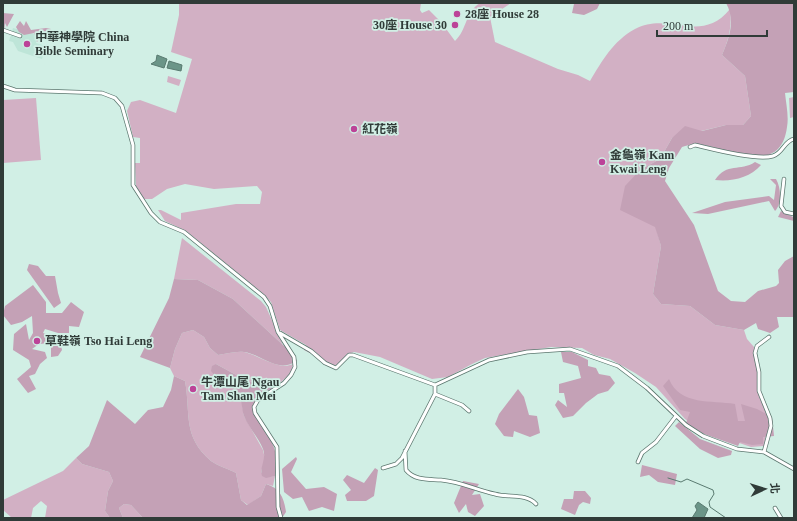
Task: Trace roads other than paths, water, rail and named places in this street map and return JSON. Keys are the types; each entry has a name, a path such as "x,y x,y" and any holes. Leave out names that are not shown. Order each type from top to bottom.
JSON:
{"street":[{"path":"3,30 20,36"},
{"path":"3,86 10,90 93,92 109,95 115,98 125,111 132,139 133,185 151,213 160,222 184,232 262,294 270,306 278,332 294,357 295,369 284,383 257,401 254,409 277,447 278,507 281,518"},
{"path":"690,147 695,145 753,156 771,157 778,154 787,143 794,138"},
{"path":"784,179 781,206 785,212 794,214"},
{"path":"278,332 311,351 325,363 336,368 349,355 353,355 435,385 489,360 527,352 570,349 618,366 647,388 686,425 703,436 727,446 764,452 794,469"},
{"path":"764,452 771,426 770,418 759,391 760,372 755,353 757,346 769,337"},
{"path":"383,468 396,464 402,458 435,394 435,385"},
{"path":"435,394 462,405 469,411"},
{"path":"638,462 642,453 656,442 676,416"},
{"path":"405,451 406,470 424,480 440,480 462,483 494,494 528,499 536,504"},
{"path":"774,508 781,518"}],"waterway":[{"path":"668,478 681,482 687,479 713,490 714,494 709,502 710,507 726,518"}],"place":[{"name":"28座 House 28","path":"457,14"},
{"name":"30座 House 30","path":"455,25"},
{"name":"中華神學院 China Bible Seminary","path":"27,44"},
{"name":"紅花嶺","path":"354,129"},
{"name":"金龜嶺 Kam Kwai Leng","path":"602,162"},
{"name":"草鞋嶺 Tso Hai Leng","path":"37,341"},
{"name":"牛潭山尾 Ngau Tam Shan Mei","path":"193,389"}]}
